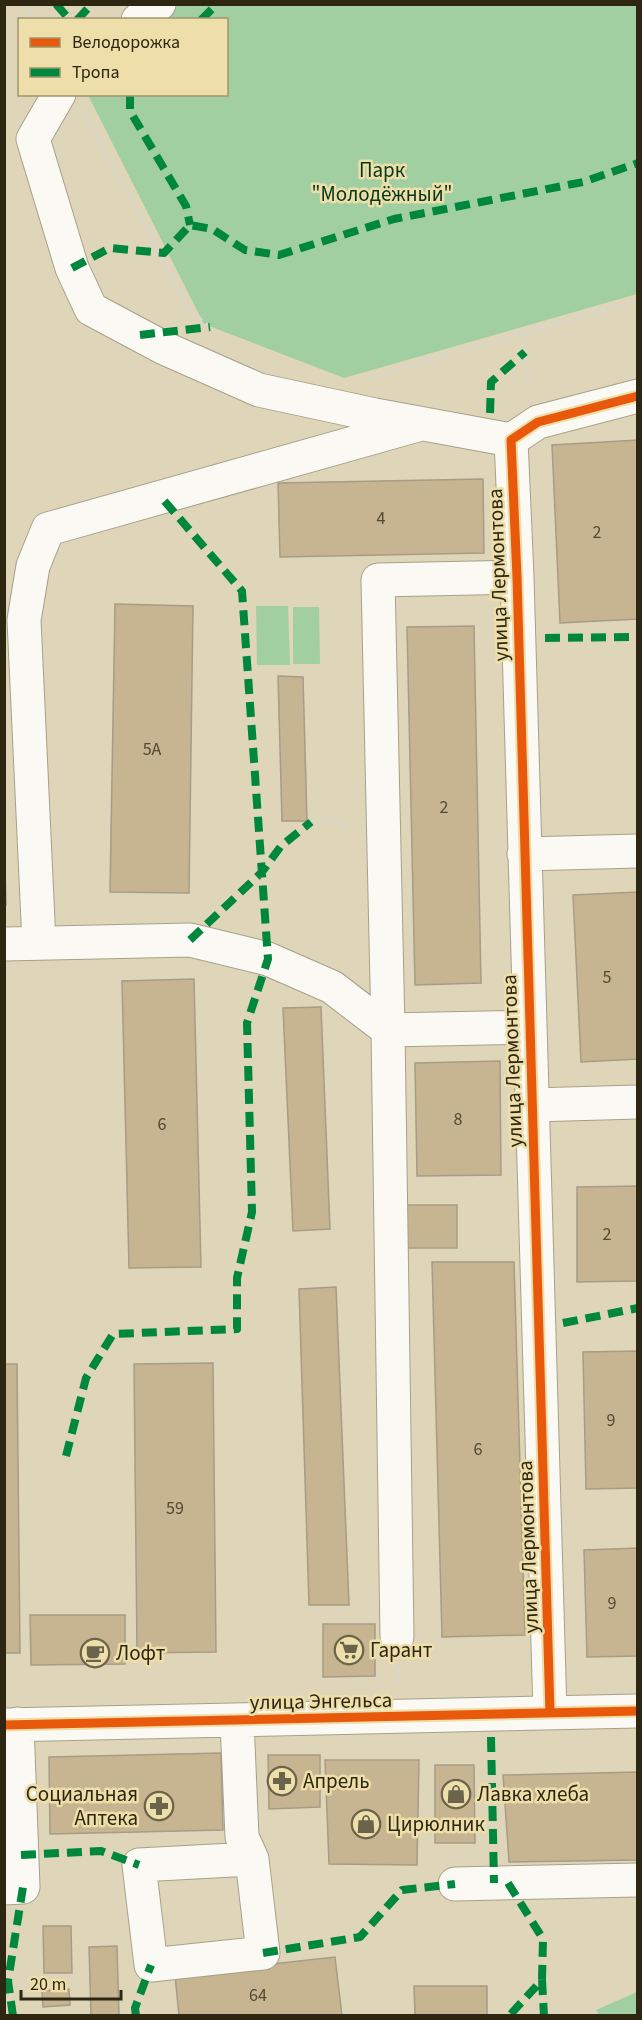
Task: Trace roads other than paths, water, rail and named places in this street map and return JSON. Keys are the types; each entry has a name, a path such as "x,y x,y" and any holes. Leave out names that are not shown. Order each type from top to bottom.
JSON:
{"street":[{"path":"141,18 159,4"},
{"path":"69,100 33,140 72,268 91,309 164,348 259,390 421,424 511,440 534,410 638,396"},
{"path":"39,943 24,620 33,566 48,529 421,424"},
{"name":"улица Лермонтова","path":"511,440 517,577 550,1713"},
{"path":"397,1637 388,1030 378,580 517,577"},
{"path":"524,854 638,851"},
{"path":"4,944 190,940 268,959 332,987 388,1030 529,1027"},
{"path":"531,1105 638,1102"},
{"name":"улица Энгельса","path":"11,1725 638,1711"},
{"path":"237,1721 242,1837 252,1859 263,1953 151,1965 139,1865 252,1859"},
{"path":"4,1888 23,1887 11,1725"},
{"path":"455,1884 638,1880"}],"place":[{"name":"Гарант","path":"349,1650"},
{"name":"Лофт","path":"95,1653"},
{"name":"Апрель","path":"282,1781"},
{"name":"Лавка хлеба","path":"456,1794"},
{"name":"Социальная Аптека","path":"159,1806"},
{"name":"Цирюлник","path":"366,1824"}],"park label":[{"name":"Парк \"Молодёжный\"","path":"382,182"}]}
